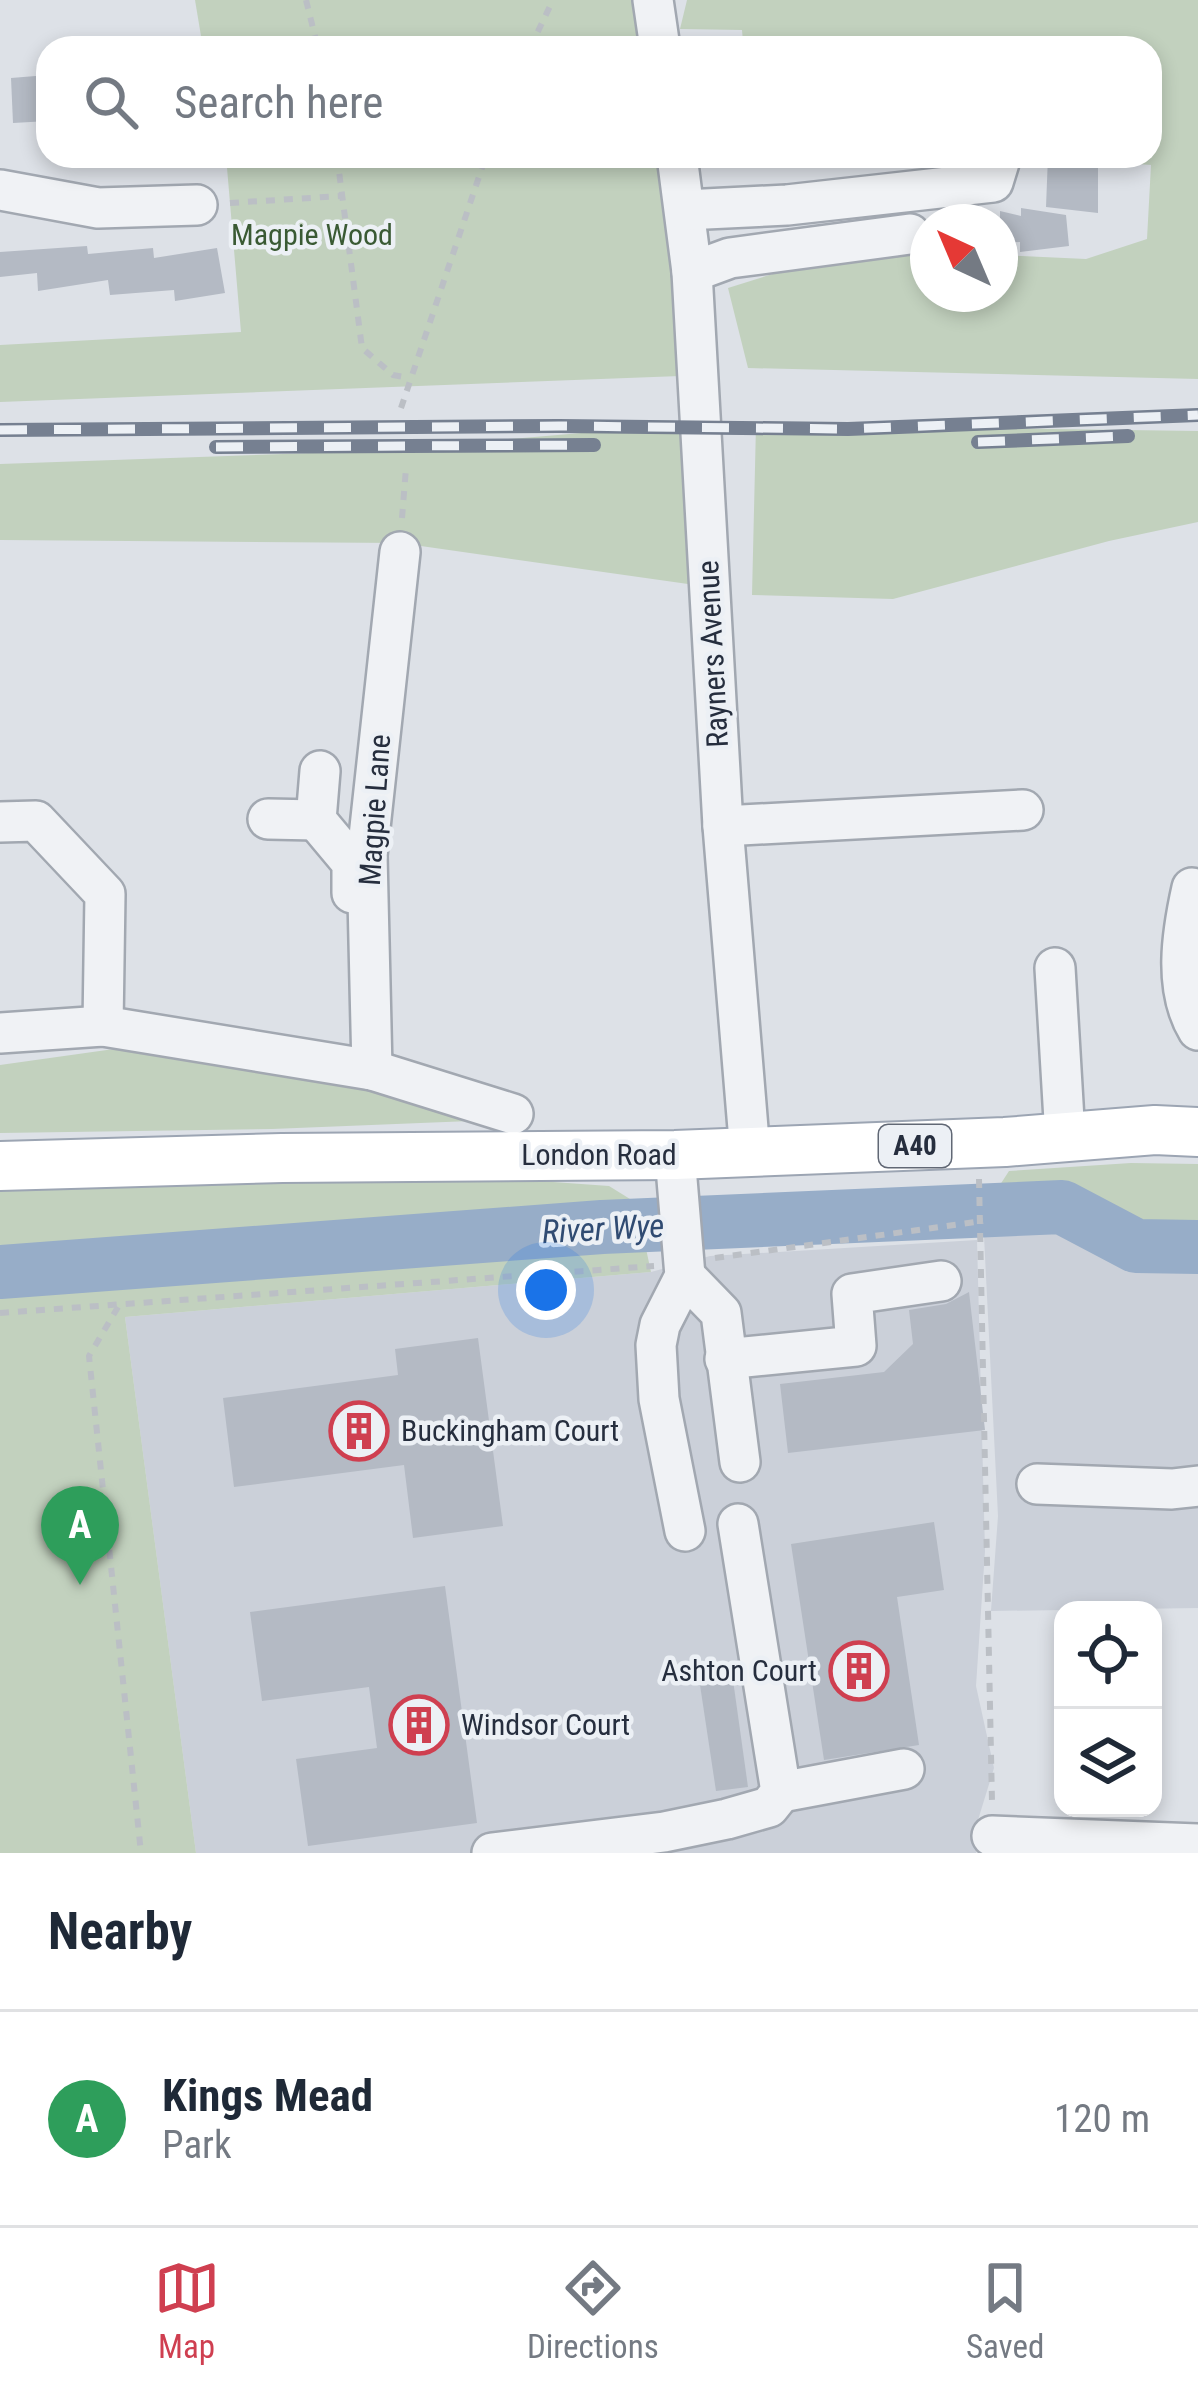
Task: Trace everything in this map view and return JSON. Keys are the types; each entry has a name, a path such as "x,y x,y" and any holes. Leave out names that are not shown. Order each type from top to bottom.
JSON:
{"main road":[{"name":"London Road","path":"0,1166 282,1158 677,1176 750,1153 1155,1130 1198,1132"}],"street":[{"path":"653,0 658,36"},
{"name":"Rayners Avenue","path":"679,168 692,272 723,826 750,1153"},
{"path":"685,210 787,205 993,182 997,168"},
{"path":"0,190 98,208 197,205"},
{"path":"692,272 730,258 910,233"},
{"name":"Magpie Lane","path":"364,1068 367,855 400,552"},
{"path":"320,771 316,820 352,863 364,1068"},
{"path":"723,826 1023,810"},
{"path":"268,819 316,820"},
{"path":"0,822 36,821 105,894 103,1026"},
{"path":"1192,887 1182,935 1185,1010 1198,1030"},
{"path":"1054,968 1065,1137"},
{"name":"London Road","path":"0,1033 103,1026 364,1068 513,1114"},
{"path":"677,1176 685,1267 656,1345 659,1399 685,1531"},
{"path":"685,1267 721,1313 740,1462"},
{"path":"724,1358 856,1346 852,1294 941,1282"},
{"path":"1037,1484 1198,1486"},
{"path":"738,1524 781,1792"},
{"path":"493,1853 706,1823 769,1807 781,1792 904,1769"},
{"path":"992,1836 1198,1844"}],"path":[{"path":"306,0 316,36"},
{"path":"536,36 553,0"},
{"path":"338,168 362,348 393,375 409,378"},
{"path":"401,408 482,168"},
{"path":"197,205 341,196"},
{"path":"400,552 406,468"},
{"path":"979,1174 992,1836"},
{"path":"0,1313 685,1267 983,1221"},
{"path":"118,1307 89,1356 141,1853"}],"shaded area":[{"path":"983,1216 1059,1216 1105,1245 1198,1252 1198,1608 1162,1609 1162,1601 1054,1601 1054,1610 991,1611 998,1516"},
{"path":"977,1240 985,1551 976,1686 994,1768 978,1820 976,1853 196,1853 125,1317 651,1272 710,1256"}],"green space":[{"path":"195,0 639,0 646,36 201,36"},
{"path":"687,0 1198,0 1198,379 748,368 728,288 795,267 910,254 910,312 1018,312 1018,256 1086,259 1147,239 1151,168 1162,168 1162,36 742,36 742,30 680,29"},
{"name":"Magpie Wood","path":"227,168 666,168 680,376 0,402 0,345 241,332"},
{"path":"698,423 695,585 400,543 0,540 0,464 370,451"},
{"path":"756,425 1198,431 1198,522 893,599 752,595"},
{"path":"121,1048 293,1061 495,1120 0,1133 0,1065"},
{"path":"1198,1164 1198,1229 1098,1221 1068,1190 998,1188 1009,1171"},
{"path":"472,1176 609,1186 630,1199 0,1250 0,1180"},
{"path":"642,1230 651,1272 125,1317 196,1853 0,1853 0,1282"}],"building":[{"path":"36,76 36,122 13,123 11,78"},
{"path":"1048,168 1098,168 1098,213 1046,207"},
{"path":"1021,208 1066,215 1069,246 1020,252"},
{"path":"87,246 88,254 153,248 154,258 217,248 225,293 175,301 174,290 110,295 108,280 38,291 37,273 0,277 0,252"},
{"path":"969,1292 985,1430 788,1453 780,1384 884,1372 913,1344 909,1310 946,1304"},
{"name":"Buckingham Court","path":"478,1338 503,1526 413,1538 404,1465 234,1487 223,1398 398,1375 395,1349"},
{"name":"Ashton Court","path":"934,1522 944,1590 897,1597 919,1745 824,1760 791,1544"},
{"name":"Windsor Court","path":"445,1586 477,1823 308,1846 296,1759 377,1748 369,1687 262,1701 250,1612"},
{"path":"733,1680 748,1787 716,1791 700,1685"}],"waterway":[{"name":"River Wye","path":"0,1272 602,1227 1062,1207 1136,1246 1198,1247"}],"railway":[{"path":"0,430 848,429 1198,415"},
{"path":"978,442 1128,436"},
{"path":"216,447 594,445"}],"place":[{"name":"Buckingham Court","path":"359,1431"},
{"name":"Kings Mead","path":"80,1585"},
{"name":"Ashton Court","path":"859,1671"},
{"name":"Windsor Court","path":"419,1725"}]}
